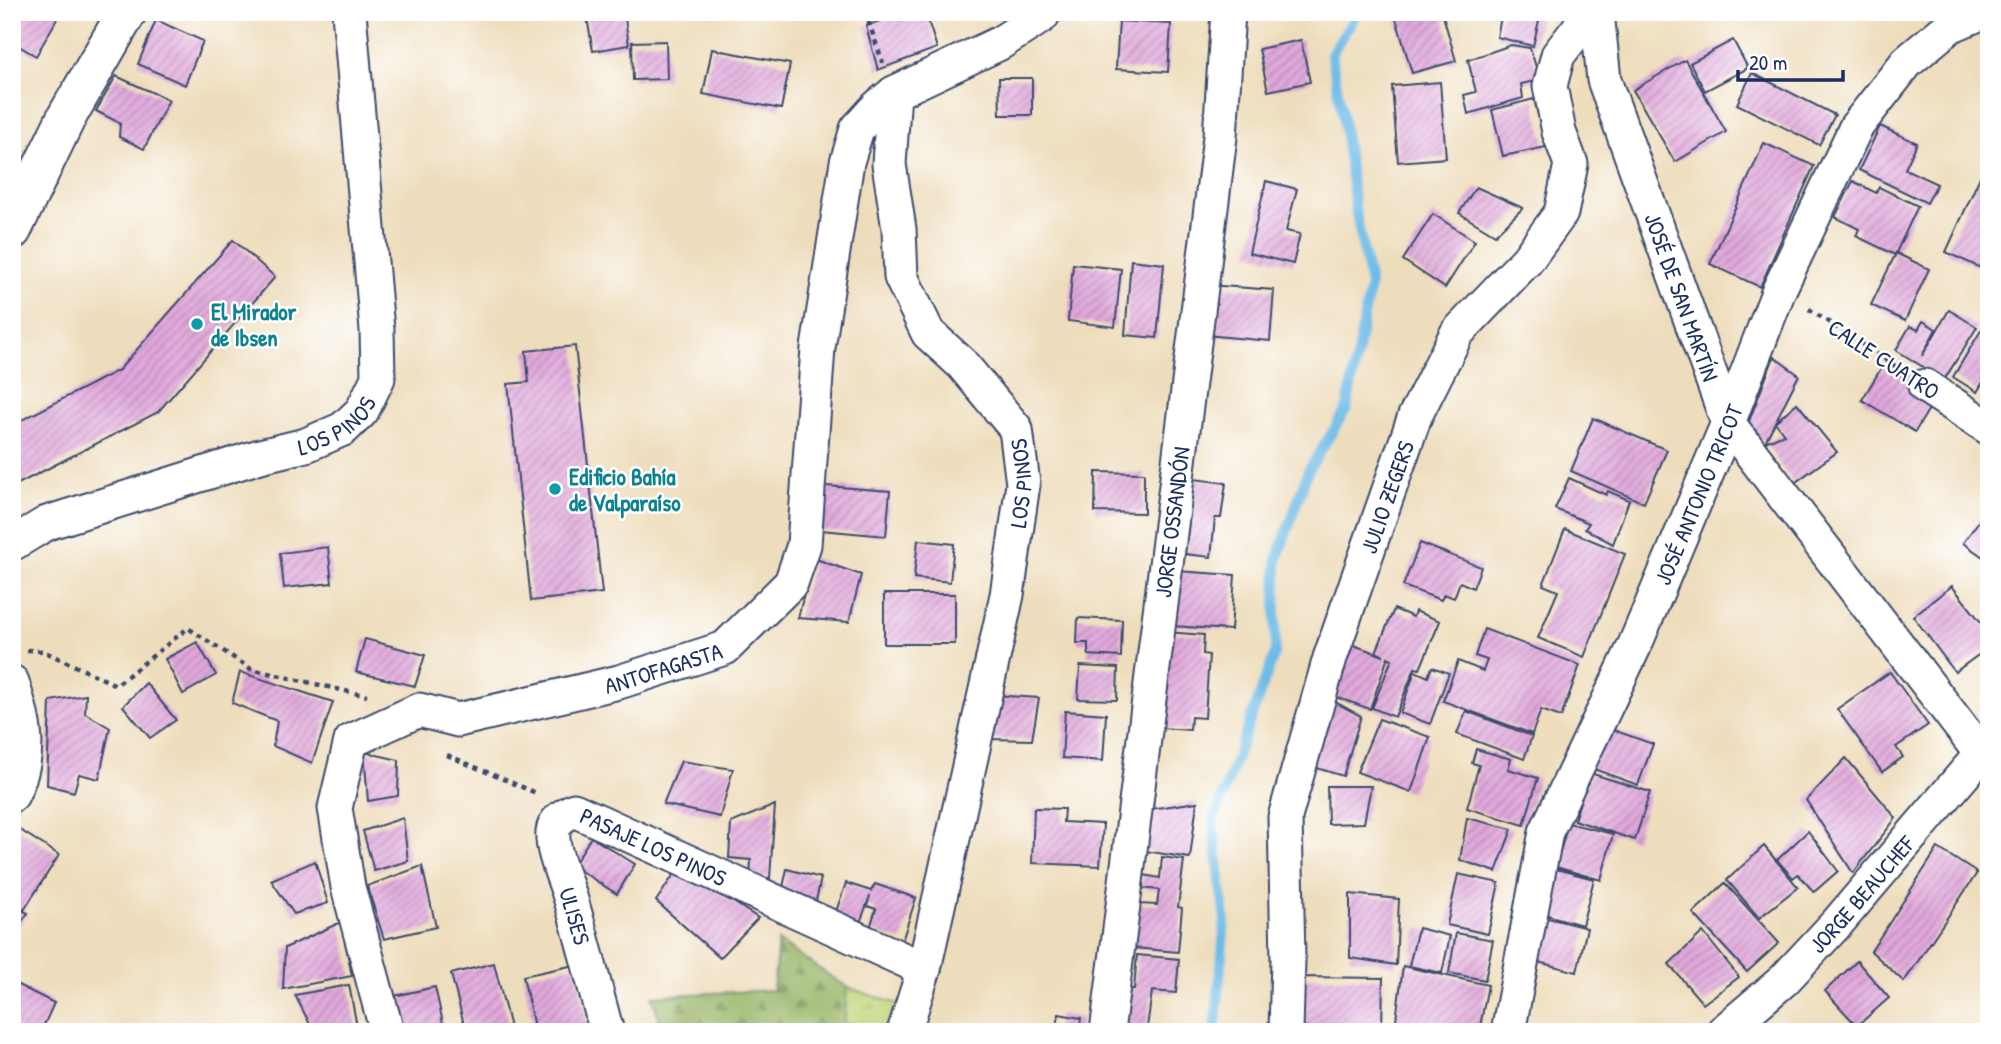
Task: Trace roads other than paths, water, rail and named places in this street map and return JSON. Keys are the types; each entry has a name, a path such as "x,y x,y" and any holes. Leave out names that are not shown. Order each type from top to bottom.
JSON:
{"street":[{"path":"12,230 66,118 127,12"},
{"name":"LOS PINOS","path":"12,544 47,523 260,456 306,445 343,429 362,411 378,378 377,330 349,12"},
{"path":"894,93 1000,43 1042,16 1044,12"},
{"name":"JORGE OSSANDÓN","path":"1107,1032 1220,137 1228,12"},
{"name":"JULIO ZEGERS","path":"1286,1032 1288,959 1285,817 1330,658 1415,416 1457,333 1527,260 1561,213 1572,164 1559,132 1550,86 1558,55 1579,28 1585,12"},
{"name":"JOSÉ DE SAN MARTÍN","path":"1597,12 1604,80 1728,423 1986,750"},
{"name":"JOSÉ ANTONIO TRICOT","path":"1508,1032 1546,832 1634,647 1728,423 1779,290 1857,127 1907,62 1950,26 1983,12"},
{"name":"LOS PINOS","path":"894,93 889,164 899,229 901,277 928,333 962,364 1016,429 1023,484 1007,595 925,969 904,1032"},
{"name":"ANTOFAGASTA","path":"387,1032 348,887 335,808 351,741 419,710 458,720 619,682 724,648 791,583 804,545 818,348 847,162 857,129 894,93"},
{"name":"CALLE CUATRO","path":"1925,386 1989,428"},
{"path":"12,682 26,730 22,775 12,795"},
{"name":"JORGE BEAUCHEF","path":"1723,1032 1784,980 1838,922 1986,750"},
{"name":"PASAJE LOS PINOS","path":"574,810 925,969"},
{"name":"ULISES","path":"574,810 556,822 552,832 554,847 571,898 607,1032"}],"waterway":[{"path":"1215,1032 1225,920 1213,822 1275,653 1277,560 1308,471 1347,408 1370,285 1331,54 1358,12"}],"place":[{"name":"El Mirador de Ibsen","path":"197,324"},
{"name":"Edificio Bahía de Valparaíso","path":"555,489"}]}
